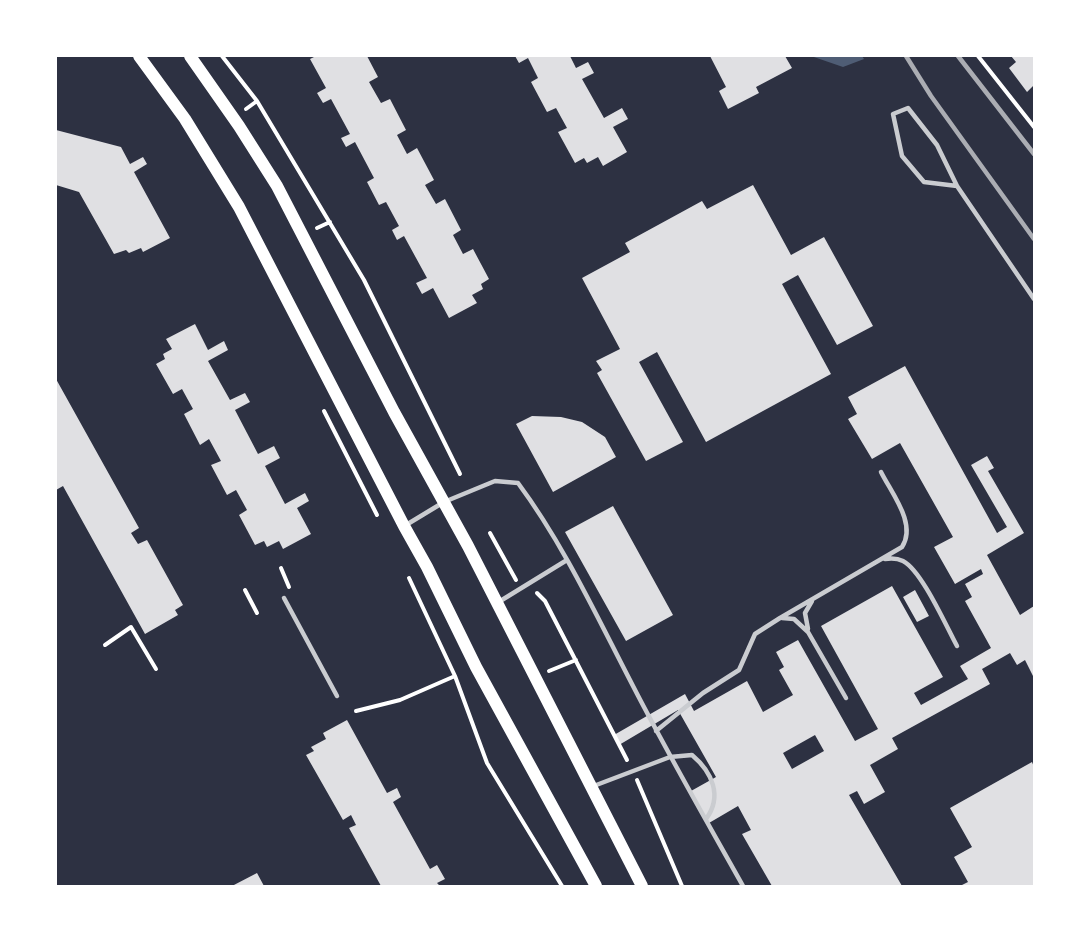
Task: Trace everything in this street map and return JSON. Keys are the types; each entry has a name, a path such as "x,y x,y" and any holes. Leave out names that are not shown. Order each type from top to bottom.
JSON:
{"main road":[{"path":"139,56 185,119 239,207 427,567 476,667 596,886"},
{"path":"190,56 277,186 444,502 642,886"}],"lane":[{"path":"957,186 924,182 902,156 893,114 908,108 937,145 957,186 1035,299"},
{"path":"656,731 703,693 739,670 755,634 902,548 907,535 905,518 881,472"},
{"path":"404,526 444,502 495,481 518,483 538,510 567,560 670,757 743,886"},
{"path":"882,559 902,560 919,575 957,646"},
{"path":"496,603 567,560"},
{"path":"808,632 806,613 808,606 817,597"},
{"path":"284,598 337,696"},
{"path":"780,618 795,619 808,632 846,699"},
{"path":"591,787 670,757 692,754 701,762 716,800 706,819"}],"path":[{"path":"222,56 257,101 364,280 459,474"},
{"path":"978,56 1035,127"},
{"path":"321,406 377,514"},
{"path":"490,533 522,588 537,593 545,601 633,771 682,886"},
{"path":"281,568 292,593"},
{"path":"409,578 455,676 487,763 562,886"},
{"path":"244,590 256,613"},
{"path":"105,645 131,627 156,669"},
{"path":"534,677 576,660"},
{"path":"356,711 400,700 455,676"}],"water":[{"path":"811,56 862,56 864,59 843,67"}],"building":[{"path":"316,56 367,56 378,77 369,82 381,103 390,99 406,130 397,135 407,154 417,148 434,180 425,185 436,204 445,199 461,230 453,235 463,254 473,249 489,279 481,284 483,289 472,295 477,303 449,318 433,288 422,294 416,283 427,278 404,236 397,240 392,230 399,226 386,202 379,205 367,182 374,178 355,142 346,147 341,138 350,134 331,99 323,103 317,93 326,88 310,59"},
{"path":"515,56 570,56 576,68 588,62 594,73 582,79 604,118 622,108 628,119 613,127 627,152 603,166 598,157 587,163 584,158 575,163 558,132 567,128 556,108 547,112 531,82 538,78 528,58 519,63"},
{"path":"710,56 785,56 792,68 756,87 759,93 728,109 719,91 726,87"},
{"path":"1011,56 1034,56 1034,85 1027,92 1009,68 1016,62"},
{"path":"56,130 121,147 130,164 143,157 147,164 134,172 170,238 143,252 141,248 129,253 126,250 114,254 79,192 56,185"},
{"path":"753,185 791,255 824,237 873,326 837,345 798,275 782,284 831,374 706,442 657,352 639,362 683,442 646,461 597,373 602,370 596,361 620,349 582,278 630,252 625,243 702,201 707,209"},
{"path":"195,324 208,350 224,341 228,350 208,361 230,400 245,393 250,402 235,410 258,454 274,446 280,458 265,466 285,504 305,493 309,501 297,508 311,534 283,549 279,541 267,547 264,541 255,545 239,515 247,510 236,490 227,495 211,465 221,461 209,439 200,445 184,414 193,409 182,389 173,394 156,364 165,359 163,354 172,349 166,339"},
{"path":"905,366 997,533 1007,527 971,465 987,456 994,468 988,471 1024,533 987,555 1020,615 1034,606 1034,678 1025,660 1017,665 1010,653 982,669 990,684 892,738 898,749 870,765 885,792 864,804 857,791 849,795 902,886 772,886 742,834 751,830 738,806 709,823 691,791 716,777 678,710 619,745 614,735 685,694 694,711 747,681 763,712 793,695 779,670 784,667 776,652 798,640 855,741 878,729 821,626 892,586 943,677 914,693 921,705 968,679 960,666 991,648 965,601 972,597 965,584 983,574 981,569 955,584 934,547 953,537 900,443 872,459 848,419 857,414 848,397","holes":["815,735 824,751 792,769 783,753"]},
{"path":"56,379 139,528 131,533 138,544 147,540 183,605 175,610 178,615 145,634 63,486 56,490"},
{"path":"532,416 561,417 582,422 605,437 616,457 553,492 516,424"},
{"path":"613,506 673,615 626,641 565,532"},
{"path":"915,590 929,616 917,622 903,597"},
{"path":"347,720 387,793 397,788 401,797 393,802 430,869 437,865 445,879 437,883 440,886 381,886 349,828 356,825 351,815 343,820 306,755 314,751 311,747 326,739 323,733"},
{"path":"1032,762 1034,767 1034,886 960,886 968,882 954,857 972,847 950,808"},
{"path":"257,873 264,886 232,886"}],"railway":[{"path":"906,56 931,96 1034,239"},
{"path":"958,56 1034,154"}]}
